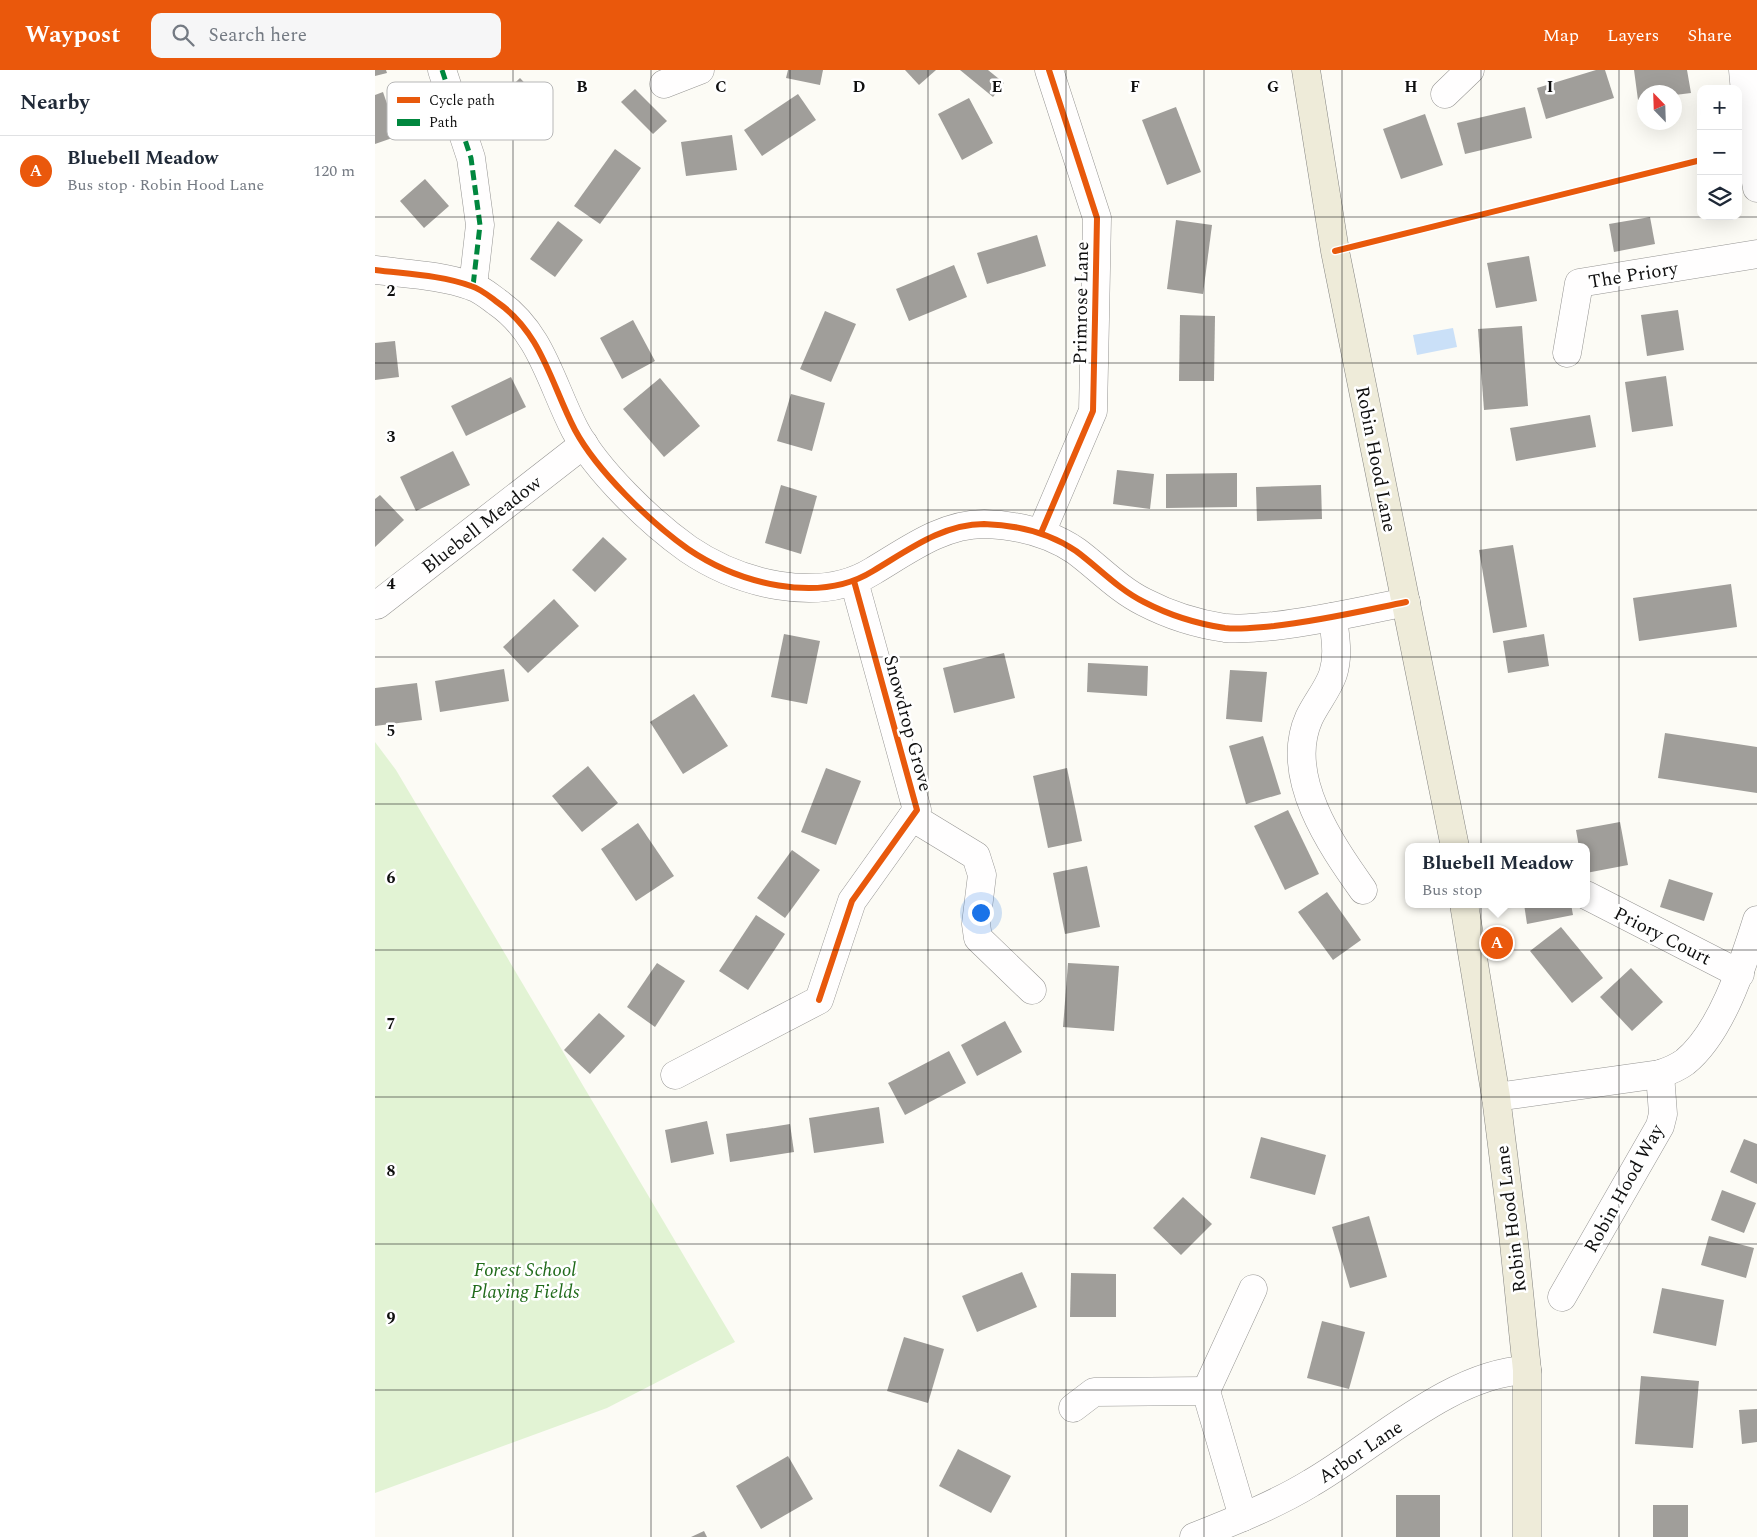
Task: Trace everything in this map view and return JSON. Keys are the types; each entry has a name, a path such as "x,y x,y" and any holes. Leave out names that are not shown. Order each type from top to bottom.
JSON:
{"main road":[{"name":"Robin Hood Lane","path":"1306,70 1335,251 1454,843"},
{"name":"Robin Hood Lane","path":"1465,908 1496,1097 1527,1370 1527,1537"}],"street":[{"path":"442,70 446,82"},
{"path":"664,84 700,70"},
{"name":"Primrose Lane","path":"1041,533 1093,411 1095,347 1097,218 1049,70"},
{"path":"1445,94 1470,70"},
{"path":"1743,70 1750,147 1757,184"},
{"path":"465,140 471,158 480,225 473,286"},
{"name":"The Priory","path":"1567,353 1579,283 1757,254"},
{"path":"375,270 443,279 473,286 511,311 535,340 575,430 616,484 688,548 711,562 780,587 819,587 854,581 905,550 957,528 981,524 1020,526 1041,533 1075,551 1118,586 1144,602 1173,615 1227,628 1251,628 1306,622 1406,602"},
{"name":"Bluebell Meadow","path":"377,604 584,444"},
{"name":"Snowdrop Grove","path":"675,1075 819,1000 852,901 917,810 854,581"},
{"path":"1333,617 1337,653 1333,674 1309,719 1303,741 1304,775 1309,795 1332,847 1363,890"},
{"path":"911,817 976,856 982,875 976,924 979,938 1032,990"},
{"name":"Priory Court","path":"1590,897 1740,974"},
{"path":"1496,1097 1660,1074 1685,1062 1707,1036 1740,974 1757,920"},
{"name":"Robin Hood Way","path":"1562,1297 1660,1126 1663,1114 1660,1074"},
{"path":"1243,1517 1207,1391 1253,1289"},
{"name":"Arbor Lane","path":"1194,1537 1243,1517 1311,1484 1421,1411 1483,1378 1512,1370 1527,1370"},
{"path":"1073,1408 1094,1392 1207,1391"}],"path":[{"path":"1335,251 1697,161"}],"green space":[{"name":"Forest School Playing Fields","path":"375,742 396,770 735,1342 607,1408 375,1493"}],"water":[{"path":"1453,328 1457,347 1417,355 1413,335"}],"building":[{"path":"375,70 386,70 387,73 375,76"},
{"path":"788,70 823,70 820,85 786,78"},
{"path":"905,70 936,70 919,85"},
{"path":"960,70 988,70 1004,83 993,97"},
{"path":"1596,70 1605,70 1614,98 1546,119 1537,88"},
{"path":"1634,70 1687,70 1691,93 1682,94 1682,85 1637,85 1637,92"},
{"path":"520,78 524,82 516,82"},
{"path":"635,89 667,121 653,134 621,102"},
{"path":"383,92 387,104 387,140 375,144 375,95"},
{"path":"798,94 816,120 762,156 744,130"},
{"path":"969,98 993,143 962,160 938,114"},
{"path":"1176,107 1201,172 1167,185 1142,120"},
{"path":"1525,107 1532,138 1465,154 1457,123"},
{"path":"1425,114 1443,165 1401,179 1383,129"},
{"path":"732,135 737,170 686,176 681,142"},
{"path":"615,149 641,168 600,224 574,206"},
{"path":"425,179 449,206 424,228 400,201"},
{"path":"1650,217 1655,244 1614,252 1609,224"},
{"path":"1176,220 1212,225 1203,294 1167,289"},
{"path":"558,221 583,240 555,277 530,259"},
{"path":"1037,235 1046,266 987,284 977,253"},
{"path":"1529,256 1537,301 1496,308 1487,263"},
{"path":"954,265 967,297 909,321 896,289"},
{"path":"1678,310 1684,350 1647,356 1641,315"},
{"path":"825,311 856,324 831,382 800,369"},
{"path":"1180,315 1215,316 1214,381 1179,381"},
{"path":"633,320 655,361 622,379 600,338"},
{"path":"1522,326 1528,406 1484,410 1478,329"},
{"path":"395,341 399,377 375,380 375,343"},
{"path":"1666,376 1673,426 1632,432 1625,382"},
{"path":"511,377 526,407 466,436 451,406"},
{"path":"660,378 700,426 664,457 623,409"},
{"path":"791,394 825,403 812,451 777,441"},
{"path":"1590,415 1596,447 1516,461 1510,428"},
{"path":"453,451 470,485 416,511 400,477"},
{"path":"1117,470 1154,474 1150,509 1113,504"},
{"path":"1237,473 1237,507 1166,508 1166,474"},
{"path":"781,485 817,496 801,554 765,543"},
{"path":"1321,485 1322,519 1257,521 1256,487"},
{"path":"380,495 404,520 375,547 375,499"},
{"path":"603,537 627,559 595,592 572,570"},
{"path":"1513,545 1527,627 1493,633 1479,550"},
{"path":"1731,584 1737,627 1639,641 1633,598"},
{"path":"554,599 579,626 528,673 503,647"},
{"path":"784,634 820,641 807,704 771,697"},
{"path":"1544,634 1549,666 1508,673 1503,641"},
{"path":"1004,653 1015,698 954,713 943,668"},
{"path":"1088,663 1148,666 1147,696 1087,692"},
{"path":"504,669 509,701 440,712 435,681"},
{"path":"1230,670 1267,672 1262,722 1226,719"},
{"path":"417,683 422,720 375,726 375,688"},
{"path":"694,694 728,746 683,774 650,722"},
{"path":"1665,733 1757,747 1757,793 1658,778"},
{"path":"1263,736 1281,794 1246,804 1229,746"},
{"path":"588,766 618,803 582,832 552,796"},
{"path":"826,768 861,781 836,845 801,832"},
{"path":"1067,768 1082,841 1048,848 1033,776"},
{"path":"1288,810 1319,874 1285,890 1254,826"},
{"path":"1620,822 1628,865 1590,872 1590,843 1578,843 1576,830"},
{"path":"638,823 674,876 636,901 601,849"},
{"path":"792,850 820,870 785,918 757,898"},
{"path":"1087,866 1100,927 1065,934 1053,873"},
{"path":"1669,879 1713,893 1704,921 1660,907"},
{"path":"1327,892 1361,940 1333,960 1298,912"},
{"path":"1525,908 1572,908 1573,915 1527,924"},
{"path":"756,915 785,934 748,990 719,971"},
{"path":"1561,927 1603,978 1572,1003 1530,951"},
{"path":"657,963 685,981 655,1027 627,1007"},
{"path":"1068,963 1119,966 1114,1031 1063,1027"},
{"path":"1631,968 1663,1002 1632,1031 1600,997"},
{"path":"599,1013 625,1036 590,1074 564,1050"},
{"path":"1005,1021 1022,1052 977,1076 961,1045"},
{"path":"949,1051 966,1083 905,1115 888,1083"},
{"path":"879,1107 884,1143 814,1153 809,1118"},
{"path":"707,1121 714,1154 671,1163 665,1130"},
{"path":"790,1124 794,1152 730,1162 726,1134"},
{"path":"1261,1137 1326,1155 1315,1195 1250,1178"},
{"path":"1744,1139 1757,1144 1757,1184 1730,1172"},
{"path":"1722,1190 1756,1203 1744,1233 1711,1220"},
{"path":"1183,1197 1212,1224 1181,1255 1153,1228"},
{"path":"1369,1216 1387,1277 1350,1288 1332,1227"},
{"path":"1709,1236 1754,1248 1746,1278 1701,1265"},
{"path":"1022,1272 1037,1307 977,1332 962,1296"},
{"path":"1071,1273 1116,1274 1116,1317 1070,1317"},
{"path":"1662,1288 1724,1300 1716,1346 1653,1333"},
{"path":"1322,1321 1365,1332 1349,1389 1307,1378"},
{"path":"904,1337 944,1349 928,1403 887,1391"},
{"path":"1641,1376 1699,1381 1693,1448 1635,1444"},
{"path":"1757,1409 1757,1442 1742,1444 1739,1410"},
{"path":"958,1449 1011,1476 991,1513 939,1486"},
{"path":"788,1456 813,1499 761,1529 736,1486"},
{"path":"1396,1495 1440,1495 1440,1537 1396,1537"},
{"path":"1653,1505 1688,1505 1688,1537 1653,1537"},
{"path":"704,1531 707,1537 691,1537"}],"marked path":[{"path":"442,70 446,82"},
{"path":"465,140 471,158 480,225 473,286"}],"cycle path":[{"path":"1041,533 1093,411 1097,218 1049,70"},
{"path":"1335,251 1697,161"},
{"path":"375,270 436,277 460,282 478,289 497,302 525,329 535,344 575,430 610,479 657,525 688,549 730,572 754,580 779,586 803,588 828,587 851,581 873,571 912,547 939,534 969,525 984,524 1020,528 1043,534 1076,551 1117,585 1144,602 1173,615 1231,629 1291,624 1406,602"},
{"path":"819,1000 852,901 917,810 854,581"}],"place":[{"name":"Bluebell Meadow","path":"1497,943"}]}
